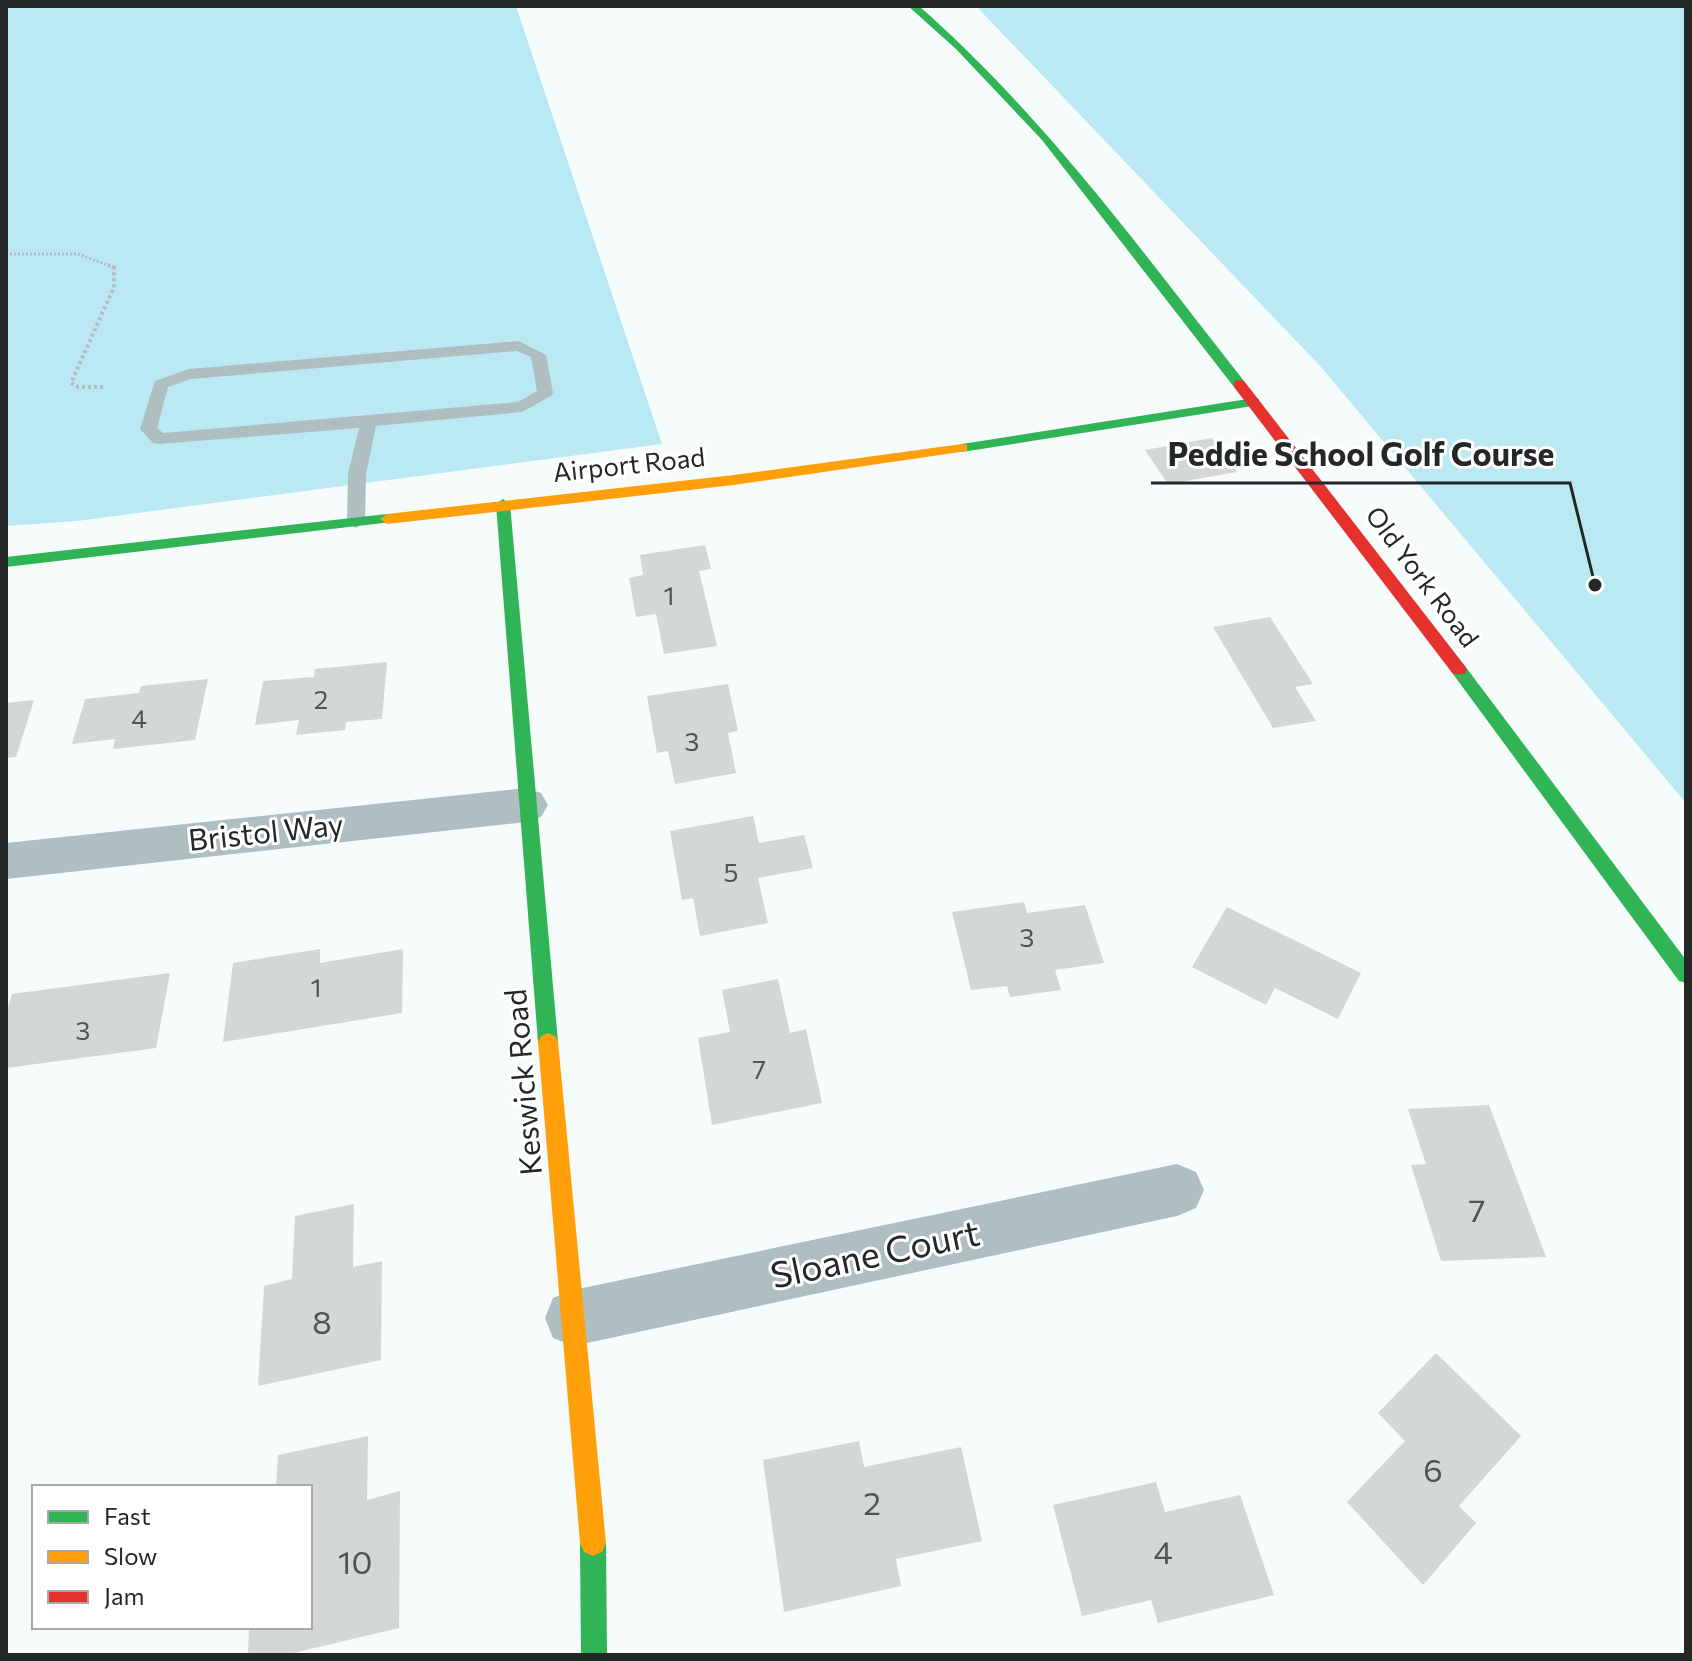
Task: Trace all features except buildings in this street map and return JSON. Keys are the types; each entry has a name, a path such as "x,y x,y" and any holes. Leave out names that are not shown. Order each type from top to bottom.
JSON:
{"street":[{"name":"Old York Road","path":"913,6 959,45 1007,93 1254,402 1371,552 1686,975"},
{"name":"Airport Road","path":"6,562 734,480 1254,402"},
{"name":"Keswick Road","path":"503,504 526,805 593,1522 594,1655"},
{"name":"Bristol Way","path":"6,861 526,805"},
{"name":"Sloane Court","path":"573,1318 1177,1190"}],"lane":[{"path":"519,346 538,355 545,393 522,407 369,422 159,439 148,429 161,384 189,374 519,346"},
{"path":"356,522 357,474 369,422"}],"path":[{"path":"6,254 78,254 114,267 114,287 71,383 78,387 103,387"}],"shaded area":[{"path":"6,6 516,6 662,444 77,521 6,526"},
{"path":"976,6 1686,6 1686,803 1321,367"}],"traffic: fast":[{"path":"913,6 960,47 1046,138 1239,384"},
{"path":"962,448 1254,402"},
{"path":"503,504 548,1042"},
{"path":"6,562 387,519"},
{"path":"1459,670 1686,975"},
{"path":"593,1543 594,1655"}],"traffic: slow":[{"path":"387,519 734,480 962,448"},
{"path":"548,1042 593,1543"}],"traffic: jam":[{"path":"1239,384 1459,670"}],"place":[{"name":"Peddie School Golf Course","path":"1595,585"}]}
